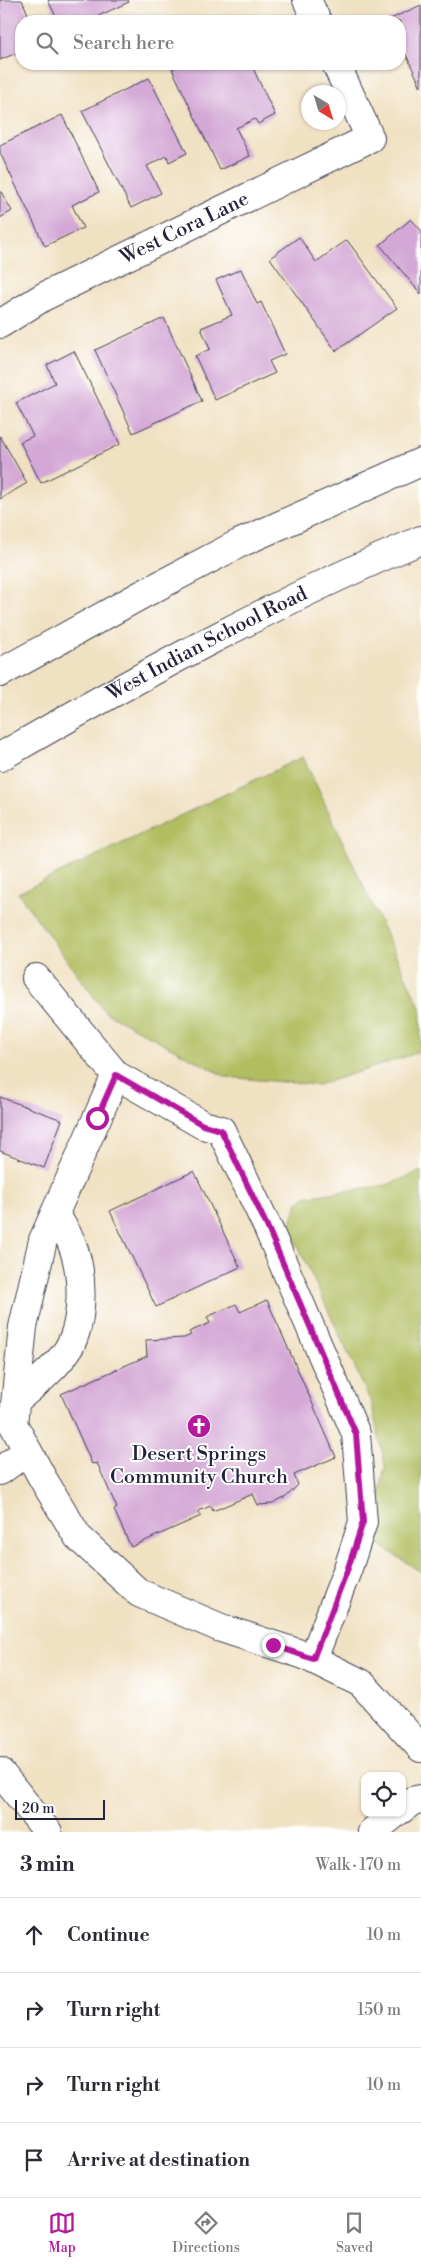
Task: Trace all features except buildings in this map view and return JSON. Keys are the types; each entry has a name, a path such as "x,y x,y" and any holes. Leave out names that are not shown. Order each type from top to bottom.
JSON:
{"main road":[{"path":"307,0 314,15"},
{"name":"West Cora Lane","path":"0,324 43,297 370,138 339,70"},
{"path":"0,673 238,544 421,462"},
{"name":"West Indian School Road","path":"0,757 185,653 308,590 421,540"},
{"path":"36,978 116,1075 203,1125 221,1130 267,1226 356,1434 363,1522 348,1568 313,1659"},
{"path":"116,1075 43,1240 23,1327 13,1424 78,1536 139,1593 221,1628 313,1659 361,1683 421,1748"},
{"path":"16,1400 42,1379 65,1354 77,1325 81,1294 78,1267 72,1243 54,1213"},
{"path":"0,1471 27,1450"},
{"path":"0,1772 48,1832"},
{"path":"406,1806 412,1801 421,1800"},
{"path":"372,1832 391,1817"}],"green space":[{"path":"303,757 421,1009 421,1050 411,1055 318,1085 226,1077 105,1012 18,893"},
{"path":"421,1171 421,1572 371,1539 385,1465 371,1402 289,1227 298,1202 303,1197 387,1185"}],"place":[{"name":"Desert Springs Community Church","path":"199,1426"}],"route":[{"path":"97,1118 116,1075 203,1125 221,1130 267,1226 356,1434 363,1522 348,1568 313,1659 273,1645"}]}
